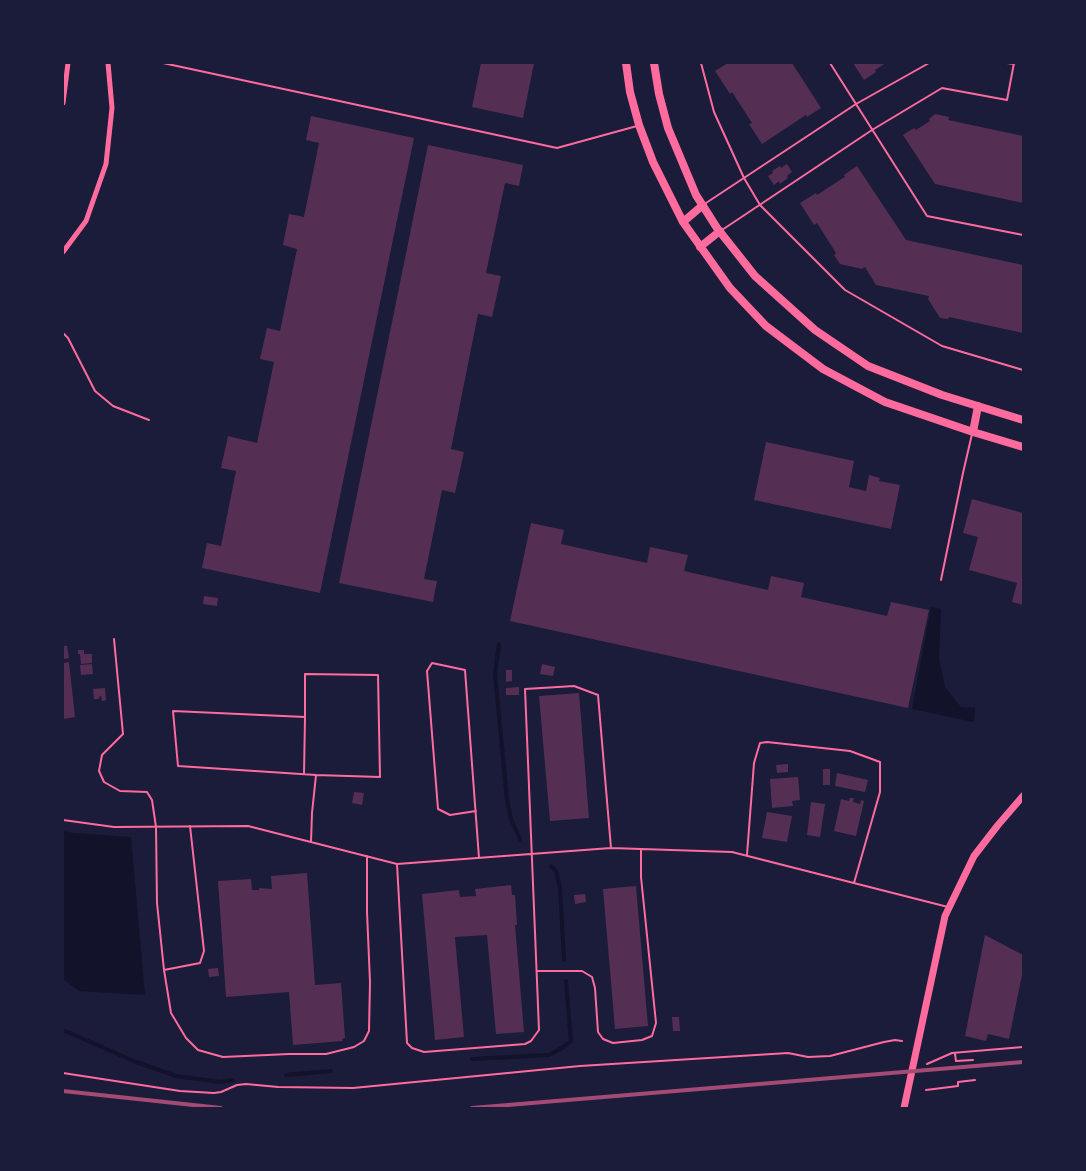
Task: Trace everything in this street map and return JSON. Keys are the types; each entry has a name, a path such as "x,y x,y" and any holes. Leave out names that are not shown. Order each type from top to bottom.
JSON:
{"main road":[{"path":"626,63 630,92 639,125 653,162 683,222 730,288 766,326 823,369 885,402 1023,447"},
{"path":"654,63 668,128 696,195 754,276 815,330 868,366 942,395 1023,420"},
{"path":"683,222 703,205"},
{"path":"700,247 720,231"},
{"path":"973,432 978,406"}],"street":[{"path":"63,103 68,63"},
{"path":"63,252 86,220 106,164 112,108 108,63"},
{"path":"903,1108 948,907 974,856 1023,796"}],"lane":[{"path":"163,63 557,148 639,125"},
{"path":"701,63 714,112 744,178 760,205 844,290 942,346 1023,370"},
{"path":"830,63 927,216 1023,235"},
{"path":"703,205 856,104 929,63"},
{"path":"720,231 872,130 942,88 1007,100 1014,64 1007,63"},
{"path":"63,333 68,338 95,391 112,406 149,420"},
{"path":"941,580 973,432"},
{"path":"114,639 123,734 102,755 99,771 104,782 120,790 147,792 152,800 156,827 157,903 171,1013 186,1038 198,1050 223,1058 326,1054 354,1047 364,1041 369,1031 370,982 367,856"},
{"path":"476,811 450,815 438,809 427,671 432,663 465,670 480,858"},
{"path":"304,774 305,717 305,674 378,675 381,777 316,775 178,766 173,711 305,717"},
{"path":"397,864 407,1043 412,1048 424,1052 525,1044 531,1041 539,1030 525,690 574,686 598,695 611,848"},
{"path":"747,856 754,763 760,743 850,751 880,762 880,792 854,883"},
{"path":"311,842 316,775"},
{"path":"63,820 114,827 248,826 397,864 611,848 732,852 948,907"},
{"path":"164,970 200,963 204,951 190,826"},
{"path":"537,971 582,971 592,977 598,1032 603,1039 613,1042 642,1040 652,1036 656,1023 641,877 641,849"}],"path":[{"path":"63,1073 180,1092 214,1094 246,1084 278,1087 353,1088 580,1066 788,1053 808,1057 830,1056 884,1042 902,1041"},
{"path":"927,1064 955,1053 1023,1047"},
{"path":"955,1053 956,1061 973,1060"},
{"path":"926,1090 958,1086 958,1082 975,1080"}],"shaded area":[{"path":"931,607 941,609 939,658 945,687 961,707 975,708 974,722 912,709"},
{"path":"63,831 131,837 145,995 79,991 63,979"}],"building":[{"path":"481,63 534,63 523,118 472,107"},
{"path":"728,63 792,63 821,108 807,117 806,115 762,144 749,124 752,123 715,71"},
{"path":"853,63 886,63 864,80"},
{"path":"935,114 949,117 948,120 1023,136 1023,203 935,184 903,135 930,121 929,119"},
{"path":"311,116 414,138 320,593 202,568 207,543 221,546 236,471 221,468 228,436 257,443 274,362 260,359 267,328 280,331 297,249 283,245 289,214 304,217 319,143 306,140"},
{"path":"428,145 523,165 519,186 505,183 486,273 501,276 492,317 478,314 451,449 464,452 455,493 442,490 424,579 437,581 433,602 339,583"},
{"path":"787,164 792,172 780,184 779,181 774,185 768,176 773,173 772,171"},
{"path":"857,166 906,240 1023,265 1023,333 949,317 948,319 940,318 928,299 929,296 876,285 865,267 862,269 840,264 834,255 836,253 817,223 814,225 800,203 845,177 844,175"},
{"path":"766,442 854,461 849,487 866,491 869,475 880,478 879,481 900,485 891,529 754,500"},
{"path":"972,499 1023,513 1023,605 1012,602 1017,583 969,570 978,537 963,533"},
{"path":"531,523 564,530 561,544 647,563 650,547 688,555 684,571 768,590 771,576 804,583 801,597 887,616 891,602 929,610 908,708 510,621"},
{"path":"204,596 218,598 217,606 203,604"},
{"path":"63,646 67,646 69,658 64,659"},
{"path":"78,650 84,650 84,654 92,654 92,663 81,664"},
{"path":"69,662 75,717 63,719 63,663"},
{"path":"92,664 93,674 81,675 80,665"},
{"path":"542,664 555,667 553,676 540,674"},
{"path":"506,670 512,670 512,681 506,682"},
{"path":"519,687 519,695 506,695 506,688"},
{"path":"105,688 106,700 102,701 101,696 99,699 94,699 93,689"},
{"path":"579,693 589,818 550,821 539,696"},
{"path":"788,764 788,772 777,773 776,765"},
{"path":"823,769 830,769 830,785 823,785"},
{"path":"837,773 868,780 865,792 835,786"},
{"path":"798,777 800,800 792,801 793,806 772,808 770,779"},
{"path":"354,792 364,793 362,805 352,803"},
{"path":"850,798 854,798 853,802 860,804 861,800 864,801 856,836 834,831 841,799 849,801"},
{"path":"811,802 825,804 820,837 807,835"},
{"path":"767,812 792,816 787,842 762,838"},
{"path":"307,873 315,985 341,983 345,1038 342,1039 343,1041 293,1045 289,992 226,997 218,881 251,879 252,890 272,889 271,876"},
{"path":"511,885 512,895 515,895 517,925 515,925 524,1032 496,1034 487,935 455,937 464,1037 435,1040 422,894 459,890 460,897 476,896 475,889"},
{"path":"636,886 648,1026 615,1029 603,889"},
{"path":"585,894 586,902 575,904 574,895"},
{"path":"985,935 1023,955 1023,970 1009,1039 988,1034 986,1041 965,1036"},
{"path":"218,968 219,976 209,977 208,969"},
{"path":"672,1017 679,1017 680,1031 673,1031"}],"waterway":[{"path":"499,644 495,674 507,800 511,819 520,839"},
{"path":"551,866 556,871 560,888 564,960"},
{"path":"472,1059 549,1055 571,1041 566,981"},
{"path":"63,1030 136,1062 176,1076 220,1082 233,1080"},
{"path":"286,1075 331,1071"}],"railway":[{"path":"472,1108 1023,1062"},
{"path":"63,1091 221,1108"}]}
